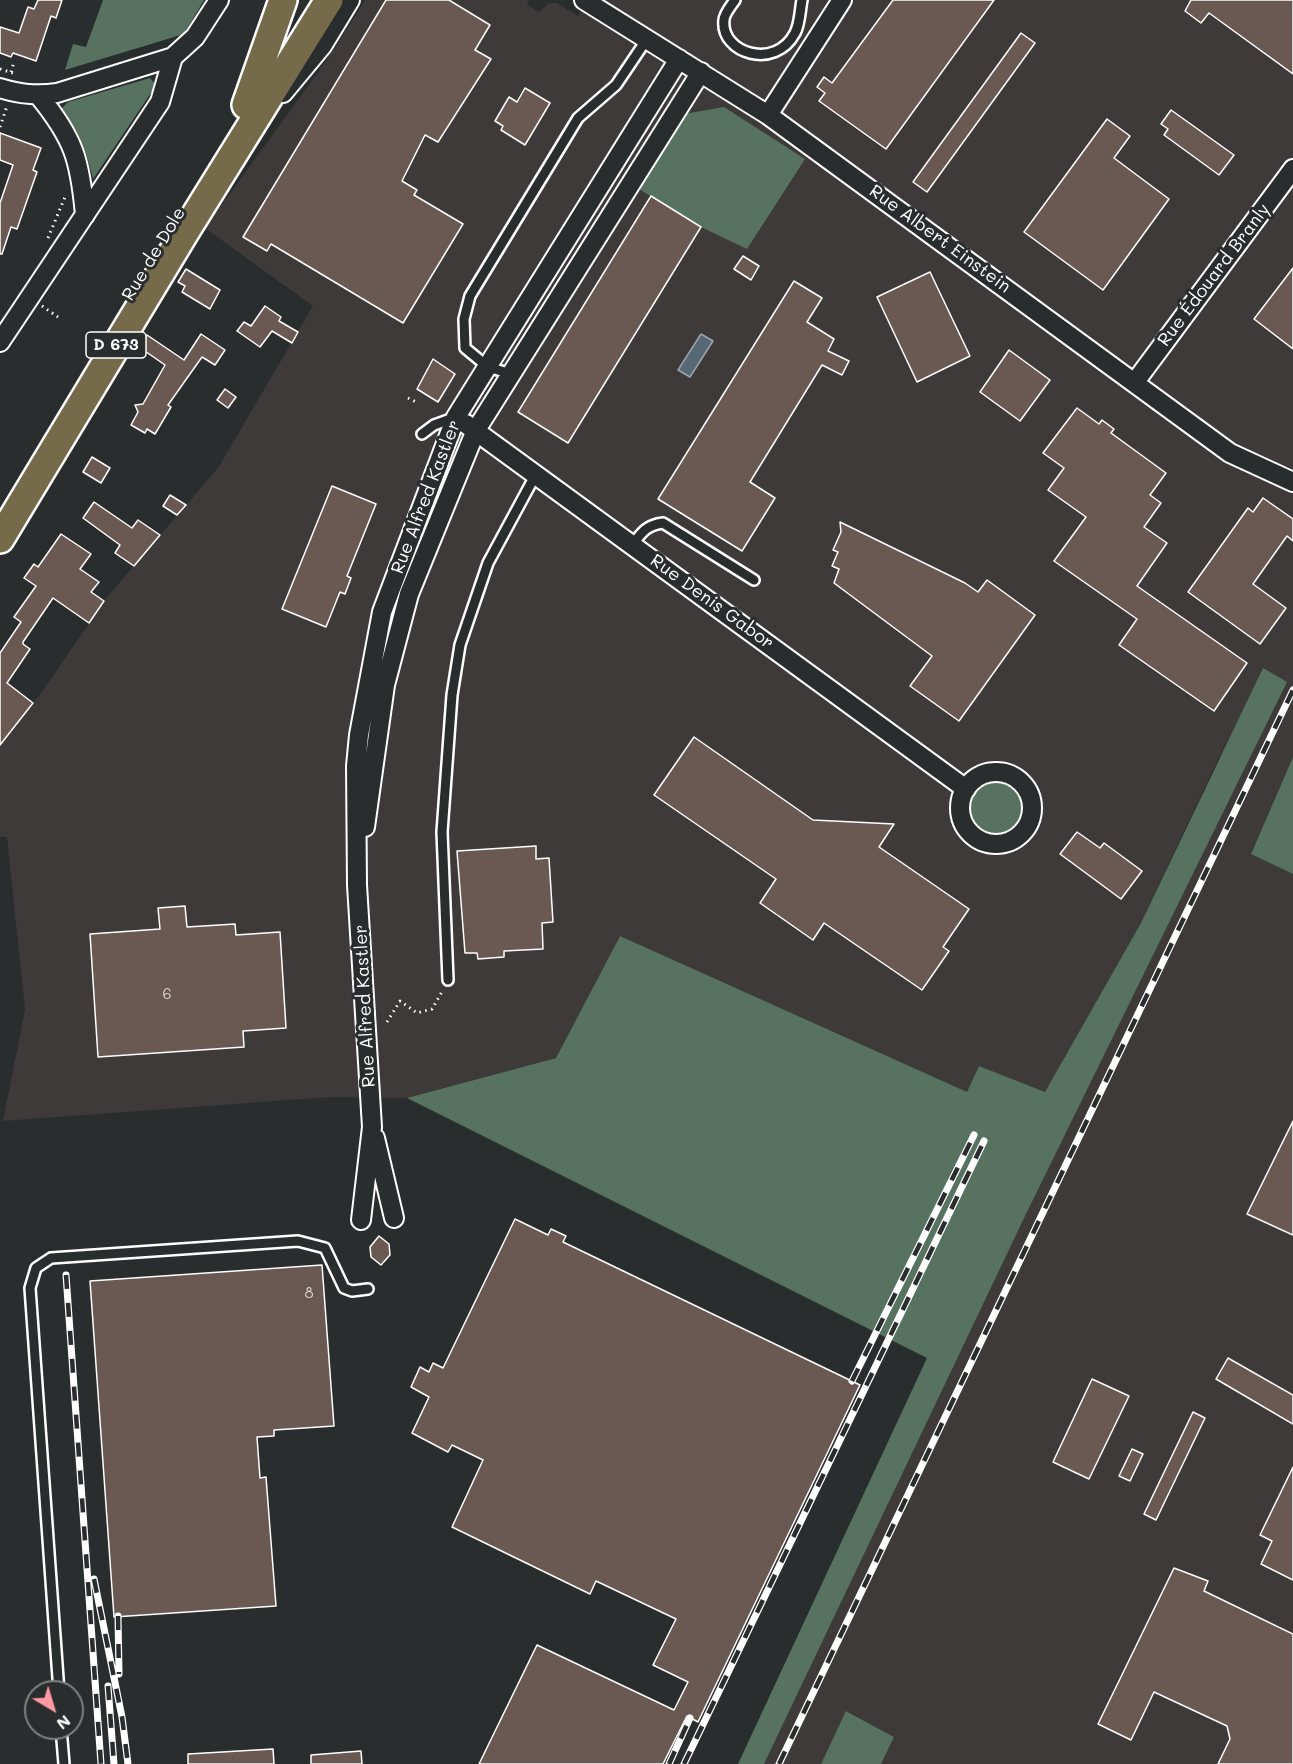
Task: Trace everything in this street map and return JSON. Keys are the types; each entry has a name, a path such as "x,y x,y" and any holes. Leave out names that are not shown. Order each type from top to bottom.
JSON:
{"main road":[{"path":"246,105 265,45 283,0"},
{"name":"Rue de Dole","path":"0,510 311,0"},
{"name":"Rue de Dole","path":"0,539 329,0"}],"street":[{"path":"0,88 20,94 39,96 118,76 173,57 195,37 219,0"},
{"name":"Rue de Dole","path":"235,152 322,46 350,0"},
{"name":"Rue Albert Einstein","path":"584,0 768,115 1230,453 1293,482"},
{"path":"768,115 842,0"},
{"path":"0,342 160,102 173,57"},
{"name":"Rue Alfred Kastler","path":"394,1218 372,1127 357,885 358,735 382,612 456,417 679,59"},
{"name":"Rue Alfred Kastler","path":"357,885 385,685 409,594 476,430 701,72"},
{"path":"39,96 68,136 78,157 85,215"},
{"name":"Rue Édouard Branly","path":"1135,382 1293,169"},
{"name":"Rue Denis Gabor","path":"456,417 966,789"},
{"path":"991,772 1012,776 1029,792 1032,817 1027,828 1007,843 995,845 982,842 972,835 960,813 961,801 966,789 980,776 991,772"},
{"name":"Rue Alfred Kastler","path":"361,1220 372,1127"}],"lane":[{"path":"735,0 723,18 724,29 729,38 744,51 759,56 772,55 796,32 802,0"},
{"path":"511,374 488,367 465,348 464,319 470,296 578,118 616,85 647,39"},
{"path":"422,434 434,424 456,417"},
{"path":"448,980 442,832 452,695 460,645 488,563 536,474"},
{"path":"633,544 643,530 652,524 663,523 754,580"},
{"path":"58,1680 30,1288 36,1268 51,1258 298,1241 325,1248 344,1288 351,1291 368,1289"},
{"path":"62,1740 64,1764"}],"path":[{"path":"0,69 10,72 14,62"},
{"path":"0,127 8,104"},
{"path":"46,242 66,195"},
{"path":"408,398 418,403"},
{"path":"387,1022 400,1001 417,1013 432,1009 448,980"}],"shaded area":[{"path":"365,0 529,0 527,5 539,12 549,3 557,3 578,16 588,0 1293,0 1293,757 1251,853 1293,874 1293,1764 881,1764 894,1737 847,1711 821,1764 764,1764 1026,1214 1228,738 1141,923 1045,1093 979,1066 967,1093 620,936 556,1058 407,1098 329,1097 3,1121 25,1010 7,837 0,837 0,745 41,693 108,596 218,468 313,306 205,228 326,61"}],"green space":[{"path":"103,0 204,0 184,34 65,70 73,44 86,47"},
{"path":"150,78 155,84 153,90 93,179 80,138 64,115 62,108 68,102"},
{"path":"724,107 805,159 747,249 701,227 639,189 684,114"},
{"path":"1263,668 1287,682 1026,1214 764,1764 738,1764 927,1358 407,1098 556,1058 620,936 967,1092 979,1066 1045,1092 1141,923"},
{"path":"1293,757 1293,874 1251,854"},
{"path":"995,781 1005,783 1014,789 1020,798 1022,808 1020,818 1014,827 1005,833 995,835 985,833 976,827 970,818 968,808 970,798 976,789 985,783"},
{"path":"846,1711 894,1737 881,1764 821,1764"}],"water":[{"path":"701,334 713,341 690,377 678,370"}],"building":[{"path":"38,0 62,0 56,18 51,16 36,61 13,53 11,57 0,53 0,27 19,33 28,7 34,9"},
{"path":"386,0 449,0 490,25 475,50 491,59 438,142 425,135 402,181 417,190 414,195 463,224 403,323 271,244 267,251 243,237"},
{"path":"893,0 994,0 886,149 819,101 825,93 817,87 824,77 832,83"},
{"path":"1191,0 1293,0 1293,74 1209,13 1201,23 1185,11"},
{"path":"1021,33 1035,43 927,192 913,182"},
{"path":"525,88 550,103 525,145 501,130 503,126 495,121 509,97 517,102"},
{"path":"1171,110 1234,155 1219,175 1164,135 1168,129 1161,124"},
{"path":"1107,119 1130,136 1114,158 1169,199 1103,290 1024,232"},
{"path":"0,133 41,148 33,170 37,172 17,229 11,227 2,254 0,254 0,203 13,165 0,160"},
{"path":"651,196 701,227 568,443 518,412"},
{"path":"743,256 759,266 751,280 734,269"},
{"path":"1293,268 1293,349 1254,319"},
{"path":"186,269 220,290 210,309 182,292 185,286 178,282"},
{"path":"930,272 970,356 917,382 877,297"},
{"path":"794,281 822,298 807,322 834,339 828,351 849,361 842,375 822,365 750,482 775,498 742,551 658,499"},
{"path":"265,306 281,317 279,321 298,332 292,343 272,331 260,347 237,331 244,322 251,326"},
{"path":"201,334 225,350 215,365 202,357 168,405 171,407 155,434 147,429 145,433 131,425 138,412 135,405 143,404 165,365 139,347 147,335 184,360"},
{"path":"1009,350 1050,380 1020,421 980,392"},
{"path":"433,359 455,374 438,402 417,389"},
{"path":"225,389 236,397 228,408 217,400"},
{"path":"1077,408 1099,424 1102,420 1114,429 1111,433 1166,473 1150,495 1161,503 1144,527 1167,543 1137,586 1247,663 1214,711 1119,645 1137,619 1054,561 1086,517 1048,490 1064,468 1043,453"},
{"path":"92,457 110,468 101,483 83,472"},
{"path":"332,486 376,504 347,576 351,578 345,594 340,592 326,627 282,609"},
{"path":"170,495 186,505 177,515 163,506"},
{"path":"1263,498 1293,519 1293,541 1287,536 1253,584 1286,608 1260,644 1188,592 1248,508 1253,512"},
{"path":"94,502 132,528 138,520 160,535 134,566 115,553 120,545 83,518"},
{"path":"840,522 965,583 978,592 987,580 1035,615 959,721 910,686 932,656 834,583 839,569 832,566 838,552 833,550 841,532"},
{"path":"61,534 91,554 80,569 99,582 91,592 104,601 89,623 53,598 23,642 30,649 7,683 33,703 0,745 0,653 21,622 14,617 36,586 24,578 34,564 38,567"},
{"path":"694,737 813,820 894,824 879,847 969,909 943,947 949,951 922,990 824,923 813,940 760,903 776,879 654,795"},
{"path":"1077,832 1100,848 1104,843 1142,871 1121,899 1060,854"},
{"path":"536,846 536,859 549,858 553,922 542,923 543,949 504,951 504,957 478,959 477,953 465,953 457,851"},
{"path":"185,906 187,927 235,924 236,935 280,932 286,1028 243,1031 244,1047 98,1057 90,934 160,929 158,908"},
{"path":"1293,1121 1293,1235 1247,1214"},
{"path":"515,1219 548,1235 551,1229 566,1236 563,1242 860,1385 698,1722 687,1716 663,1764 479,1764 537,1645 674,1710 688,1682 653,1665 676,1619 596,1581 590,1594 452,1527 483,1460 452,1445 448,1452 412,1433 429,1397 411,1387 420,1367 429,1372 433,1363 443,1368"},
{"path":"379,1236 389,1244 390,1255 381,1265 371,1257 370,1247"},
{"path":"322,1265 334,1426 274,1430 274,1436 257,1437 260,1478 266,1477 276,1606 114,1617 90,1281"},
{"path":"1228,1358 1293,1395 1293,1424 1216,1379"},
{"path":"1092,1379 1129,1396 1089,1479 1053,1462"},
{"path":"1193,1412 1205,1418 1156,1520 1144,1514"},
{"path":"1132,1449 1143,1454 1130,1481 1119,1476"},
{"path":"1293,1467 1293,1580 1261,1564 1272,1541 1260,1535"},
{"path":"1174,1568 1208,1581 1204,1591 1293,1634 1293,1764 1218,1764 1230,1739 1227,1726 1154,1692 1131,1740 1098,1724"},
{"path":"273,1749 274,1764 188,1764 188,1754"},
{"path":"361,1751 362,1764 311,1764 311,1755"}],"railway":[{"path":"779,1764 1293,690"},
{"path":"852,1381 974,1135"},
{"path":"684,1764 984,1141"},
{"path":"66,1275 101,1764"},
{"path":"94,1579 122,1717 128,1764"},
{"path":"118,1616 119,1674"},
{"path":"108,1686 114,1764"},
{"path":"669,1764 690,1718"}]}
